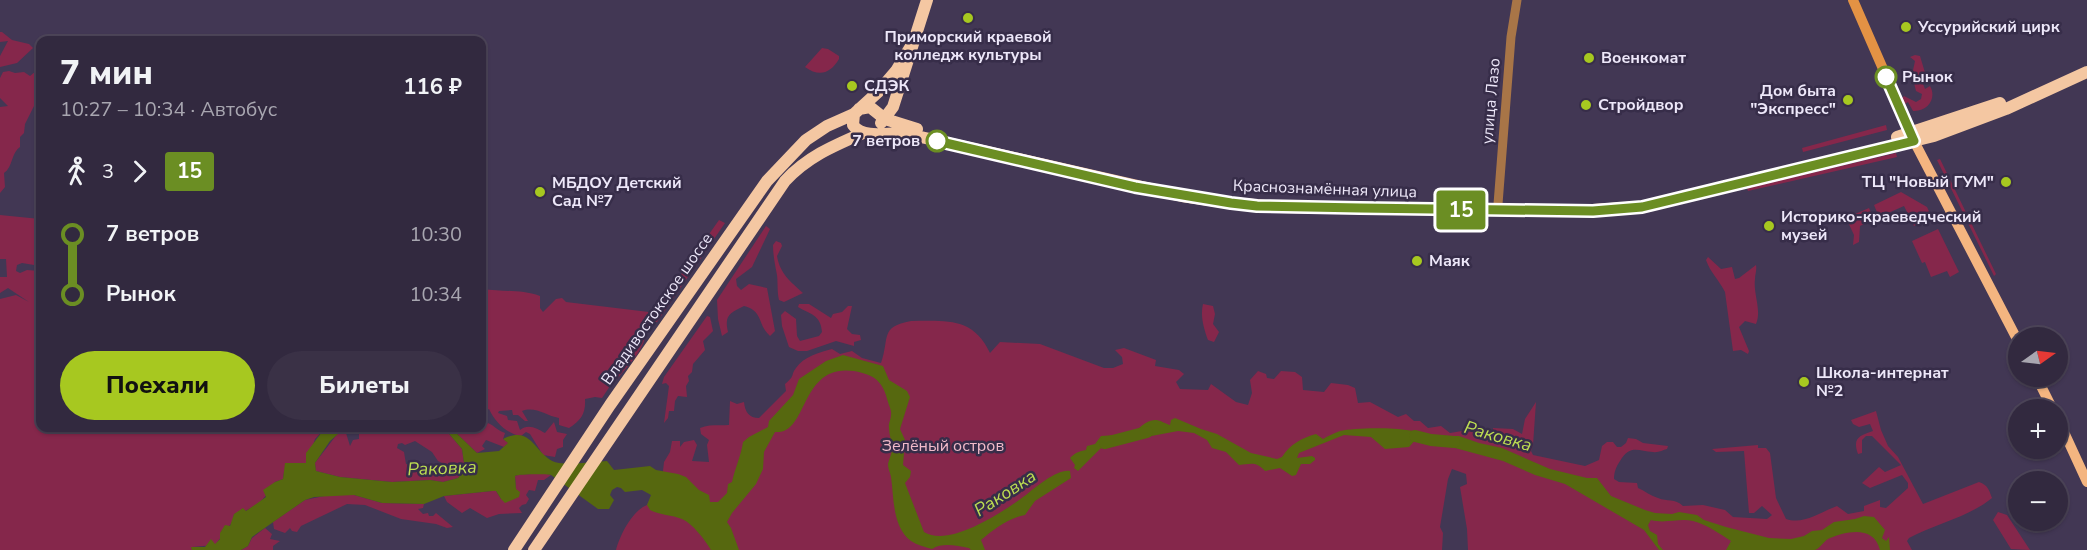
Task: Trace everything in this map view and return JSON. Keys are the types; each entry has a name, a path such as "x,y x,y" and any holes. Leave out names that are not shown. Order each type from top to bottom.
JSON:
{"highway":[{"path":"856,111 853,125 856,130 867,133 885,118 893,107 927,0"},
{"name":"Владивостокское шоссе","path":"515,548 610,405 767,181 806,140 856,111 878,92 888,81 914,41"},
{"name":"Краснознамённая улица","path":"867,133 903,133 1182,196 1421,206 1642,207 1796,169 1912,137 2042,86 2087,64"},
{"name":"Краснознамённая улица","path":"1421,206 1498,204 1592,208 1646,199 1912,137 1942,133 2087,72"},
{"name":"Краснознамённая улица","path":"856,111 870,107 885,118 916,129 1164,187 1243,200"},
{"name":"Владивостокское шоссе","path":"534,550 785,181 814,155 867,133"},
{"path":"641,360 644,367 655,371"}],"main road":[{"path":"1853,0 1912,137 2011,327"},
{"path":"2068,440 2087,482"}],"street":[{"name":"улица Лазо","path":"1498,204 1517,0"}],"green space":[{"path":"0,32 12,40 29,44 33,48 17,63 0,67 0,56 8,41 0,42"},
{"path":"822,48 839,56 836,64 828,71 820,73 805,67"},
{"path":"1920,56 1926,76 1923,84 1925,89 1930,86 1932,91 1930,103 1918,111 1913,111 1908,102 1903,105 1901,99 1904,96 1916,102 1921,99 1922,94 1916,91 1912,75 1915,61 1910,57"},
{"path":"36,71 36,102 25,124 24,133 20,137 20,147 4,173 5,187 0,193 0,107 8,106 0,98 0,78 3,72 24,72 30,76"},
{"path":"1886,125 1887,130 1803,152 1802,148"},
{"path":"1896,153 1897,157 1748,191 1747,188"},
{"path":"1940,159 1996,274 1994,276 1937,160"},
{"path":"1901,192 1927,207 1932,218 1914,226 1904,206 1879,217 1874,205"},
{"path":"1869,208 1874,219 1860,226 1859,242 1853,245 1854,235 1846,218"},
{"path":"0,215 36,219 36,265 22,263 17,265 16,271 20,273 27,270 36,271 36,432 321,432 315,439 307,463 284,472 283,479 275,482 259,503 248,510 234,514 233,521 215,545 192,547 192,550 0,550 0,299 16,295 29,302 8,288 0,293 0,277 7,277 6,259 0,259"},
{"path":"719,220 725,223 657,322 650,323 646,327 644,342 637,354 614,380 602,398 585,399 584,412 577,422 569,428 559,425 559,418 536,410 522,411 528,421 518,415 513,415 512,410 499,411 498,413 507,416 508,420 517,421 520,430 530,427 545,433 554,422 557,432 567,434 563,440 563,447 557,449 555,457 543,455 530,434 526,432 521,436 506,430 498,423 489,409 486,411 486,289 540,296 540,308 543,312 556,299 562,298 566,302 649,312 655,309"},
{"path":"766,226 770,229 752,267 736,279 737,286 741,290 749,284 767,288 775,331 770,336 755,311 744,306 729,315 728,332 722,336 717,300"},
{"path":"1938,229 1959,272 1950,277 1947,271 1931,277 1912,241"},
{"path":"776,241 782,246 777,256 781,268 803,293 784,302 778,297 773,249"},
{"path":"1708,257 1721,269 1732,267 1735,279 1756,265 1758,319 1756,324 1745,321 1739,327 1749,351 1748,354 1741,350 1733,351 1725,292 1706,260"},
{"path":"799,304 809,304 831,318 833,314 852,306 847,329 852,334 860,335 861,340 854,342 854,346 836,341 807,351 798,351 789,347 782,326 781,315 785,311 796,319 797,336 800,341 819,336 822,332 817,318 798,307"},
{"path":"1203,304 1213,306 1215,314 1213,324 1219,332 1214,342 1208,340 1205,331 1202,318"},
{"path":"707,316 710,317 713,331 703,341 705,350 693,364 692,372 688,376 687,397 678,396 674,411 669,411 664,423 669,386 666,383 662,384 664,377"},
{"name":"Зелёный остров","path":"911,321 947,322 967,327 976,333 990,353 1000,342 1040,344 1104,368 1113,368 1123,364 1122,357 1115,350 1124,348 1156,360 1155,366 1179,370 1184,374 1176,382 1180,389 1208,390 1211,384 1236,402 1248,405 1252,393 1250,380 1258,371 1266,374 1267,378 1274,379 1281,371 1295,372 1302,377 1303,390 1324,392 1331,383 1348,385 1355,388 1358,403 1370,402 1398,417 1406,414 1428,428 1441,426 1450,433 1480,428 1493,433 1493,428 1513,429 1522,434 1525,419 1536,402 1531,451 1533,455 1585,466 1599,460 1602,446 1607,442 1613,442 1617,447 1621,447 1628,438 1643,443 1668,446 1667,449 1657,452 1631,450 1627,452 1617,465 1614,479 1619,482 1637,483 1638,488 1661,499 1677,502 1683,506 1703,505 1725,510 1733,517 1767,519 1772,515 1762,506 1754,513 1749,513 1744,451 1716,452 1712,449 1758,445 1758,448 1766,448 1770,453 1776,498 1786,519 1806,519 1837,506 1848,514 1864,511 1864,506 1880,500 1880,507 1886,508 1908,488 1908,483 1902,475 1870,488 1862,483 1879,467 1885,472 1901,465 1872,436 1866,436 1862,440 1862,453 1858,454 1856,444 1858,438 1873,431 1870,424 1859,427 1851,420 1876,411 1888,446 1898,457 1923,504 1979,482 1986,486 1992,498 1973,510 1909,538 1907,541 1912,550 1468,550 1460,487 1467,484 1466,474 1452,469 1448,479 1440,527 1443,533 1442,550 616,550 627,524 636,512 647,505 663,471 672,441 680,441 680,447 684,442 694,440 697,445 692,461 709,462 707,445 709,440 701,434 700,428 729,425 730,401 737,404 744,402 748,414 759,418 786,391 785,384 791,379 799,364 807,358 832,349 840,354 852,351 862,358 881,363 890,330"},
{"path":"488,423 505,433 503,439 509,443 504,447 486,440 482,446 485,449 477,453 455,432 486,432"},
{"path":"362,432 447,432 462,449 465,470 458,478 443,482 430,480 392,482 340,477 316,471 315,463 338,433 346,433 350,446 353,440 359,439","holes":["415,441 432,452 442,463 442,469 406,464 404,452 397,448 398,444 405,445"]},
{"path":"543,473 551,475 544,480 538,480 535,491 529,490 526,495 529,499 519,508 522,513 499,514 487,518 470,508 462,513 447,502 444,496 496,491 501,499 516,489 515,476"},
{"path":"329,495 354,495 382,503 424,504 423,508 418,509 423,514 428,513 429,516 433,516 436,513 453,527 447,528 436,524 401,519 365,505 347,504 301,526 297,532 290,528 285,533 274,529 273,522 305,500"},
{"path":"1998,512 2007,515 2008,531 2018,531 2030,550 2011,549 1993,520"},
{"path":"265,528 272,534 270,539 280,541 273,546 273,550 241,550 248,546 252,538"}],"shaded area":[{"path":"843,355 883,366 889,380 907,391 910,397 900,429 905,440 903,465 911,471 905,483 924,532 935,536 962,532 991,518 1059,473 1070,471 1071,478 1035,501 1025,515 996,528 981,540 985,550 971,550 950,545 932,549 916,544 900,528 895,511 888,464 892,451 889,426 891,412 884,389 877,380 868,375 854,371 836,371 823,378 814,388 794,423 786,430 775,432 764,452 763,469 756,484 727,522 739,550 711,550 686,521 650,510 647,505 651,495 642,490 625,492 617,487 610,495 614,500 609,509 598,509 551,475 538,474 515,476 516,489 520,492 519,497 505,503 496,491 444,496 424,504 382,503 354,495 314,497 305,500 252,537 248,546 241,550 192,550 191,547 205,547 211,539 215,544 220,539 220,533 225,525 230,526 234,514 243,508 246,511 266,497 263,490 283,479 285,463 306,463 306,453 322,432 340,432 330,441 315,463 316,471 340,477 392,482 430,480 443,482 458,478 465,470 462,449 447,432 455,432 477,453 499,451 508,443 503,439 521,435 544,455 559,463 607,461 614,470 650,466 656,470 686,477 699,490 709,495 710,502 718,502 727,493 728,484 732,482 743,442 768,427 769,421 793,395 799,379 826,361"},
{"path":"1175,418 1217,434 1251,453 1277,459 1297,442 1316,434 1323,439 1340,431 1388,428 1415,431 1433,438 1428,442 1417,438 1409,447 1385,449 1371,437 1344,435 1299,453 1297,458 1312,456 1315,460 1310,464 1301,464 1296,475 1292,476 1280,468 1265,471 1256,464 1239,465 1226,452 1212,448 1207,440 1194,433 1178,431 1141,438 1133,436 1149,421 1158,420 1170,425 1171,420"},
{"path":"1116,435 1120,438 1118,441 1100,449 1078,471 1074,468 1075,465 1070,458 1086,450 1087,446 1095,444 1101,436"},
{"path":"1452,436 1502,448 1550,469 1587,478 1597,478 1611,496 1645,510 1655,513 1679,512 1697,515 1704,520 1769,538 1791,539 1804,536 1812,531 1822,530 1834,522 1864,516 1874,517 1885,530 1882,538 1886,541 1889,537 1890,550 1880,550 1877,542 1866,533 1852,532 1830,538 1815,550 1726,550 1731,541 1703,524 1688,520 1651,520 1648,525 1650,531 1657,535 1658,544 1663,550 1659,550 1644,530 1565,484 1535,475 1503,461 1455,448 1440,440"}],"waterway":[{"name":"Раковка","path":"1105,443 1147,432"},
{"name":"Раковка","path":"1415,436 1454,442"}],"bus line":[{"name":"15","path":"937,141 1135,187 1205,200 1257,206 1593,211 1642,207 1914,141 1886,77"}],"place":[{"name":"Приморский краевой колледж культуры","path":"968,18"},
{"name":"Уссурийский цирк","path":"1906,27"},
{"name":"Военкомат","path":"1589,58"},
{"name":"Рынок","path":"1886,77"},
{"name":"СДЭК","path":"852,86"},
{"name":"Дом быта \"Экспресс\"","path":"1848,100"},
{"name":"Стройдвор","path":"1586,105"},
{"name":"7 ветров","path":"937,141"},
{"name":"ТЦ \"Новый ГУМ\"","path":"2006,182"},
{"name":"МБДОУ Детский Сад №7","path":"540,192"},
{"name":"Историко-краеведческий музей","path":"1769,226"},
{"name":"Маяк","path":"1417,261"},
{"name":"Школа-интернат №2","path":"1804,382"}]}
